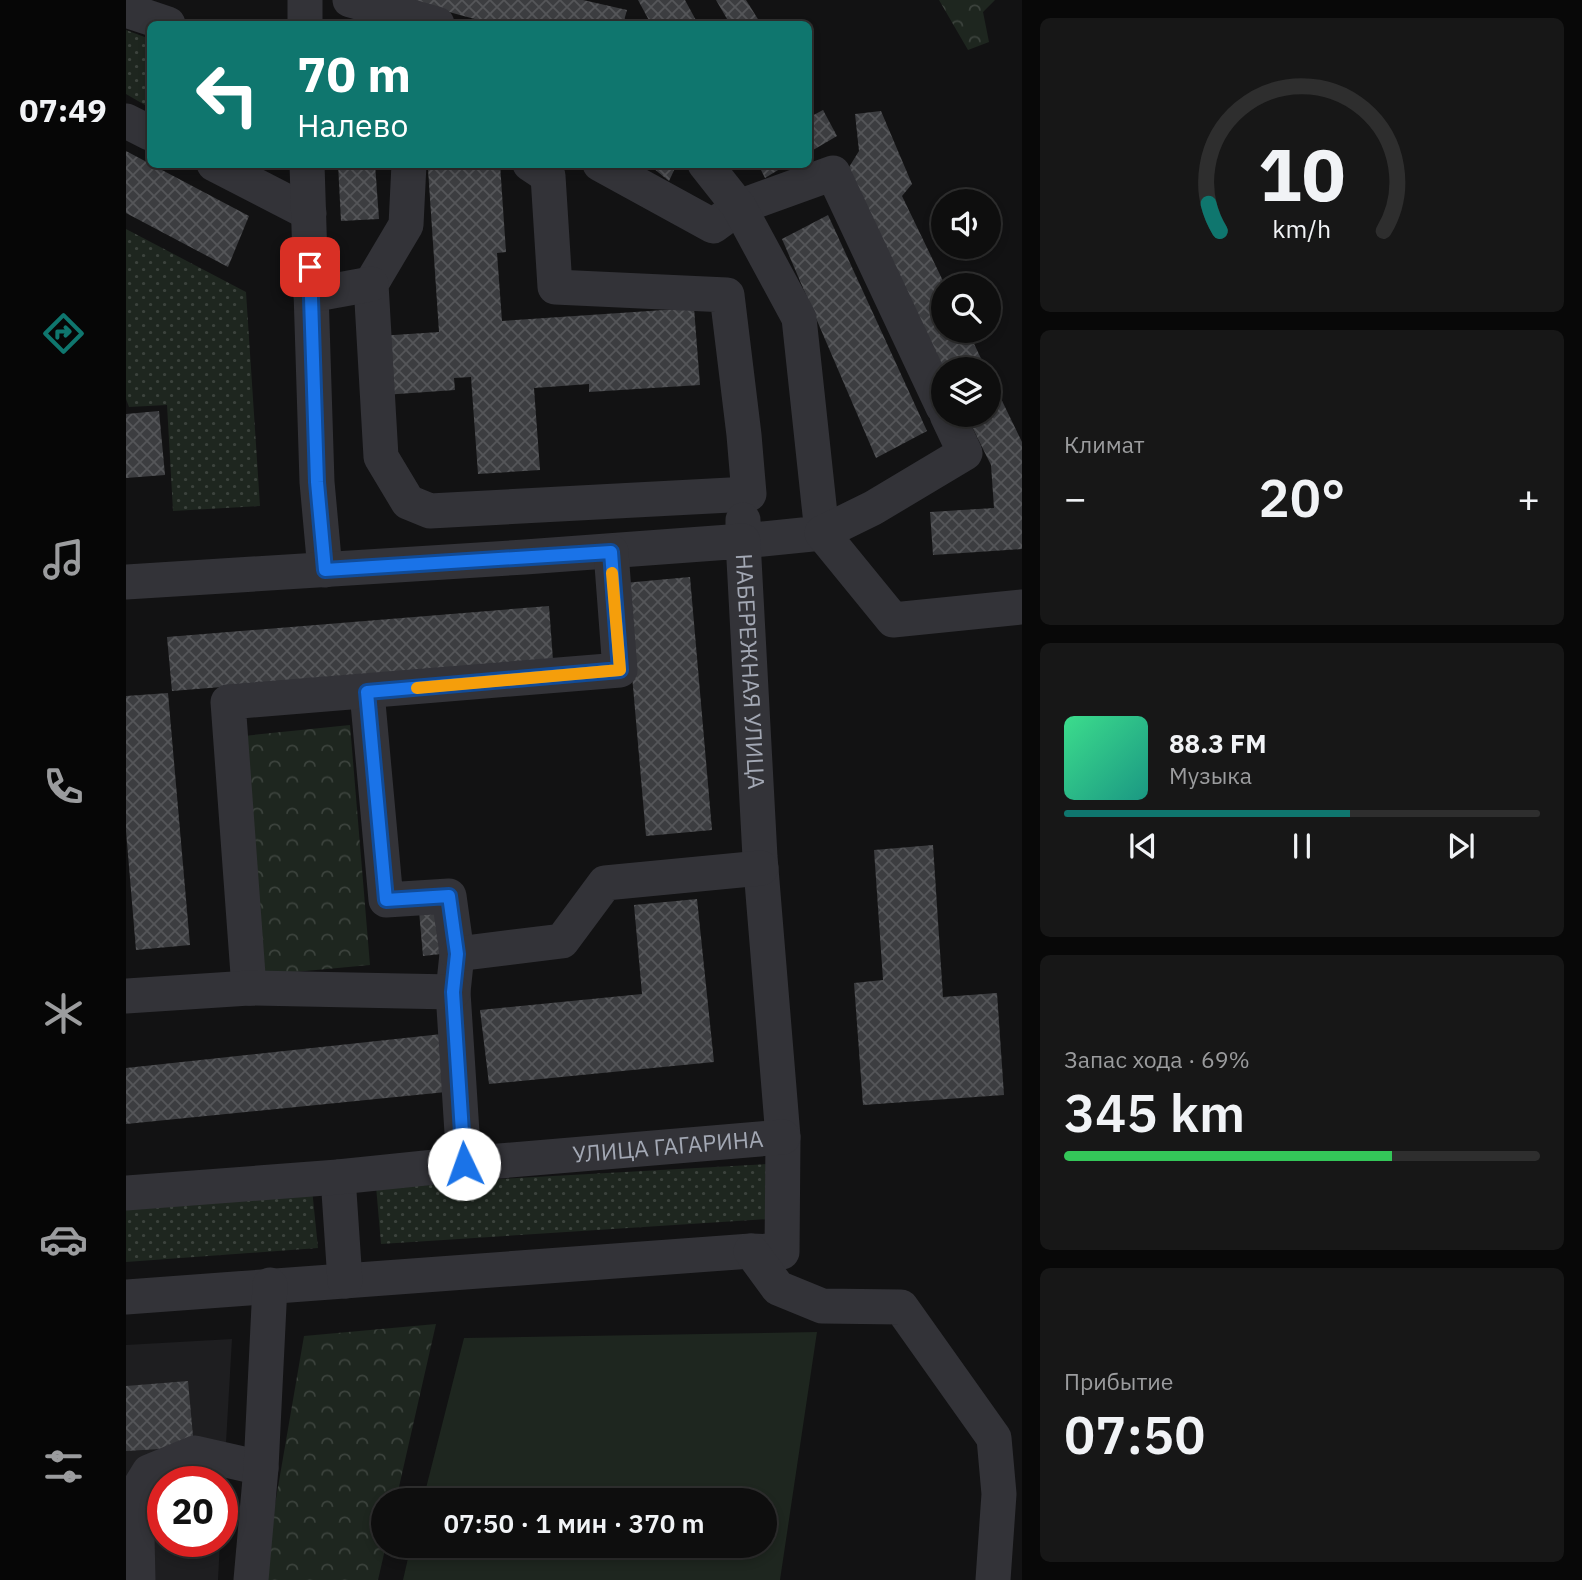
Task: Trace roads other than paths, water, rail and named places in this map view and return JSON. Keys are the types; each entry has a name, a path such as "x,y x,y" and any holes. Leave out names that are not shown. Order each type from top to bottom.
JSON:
{"street":[{"path":"305,21 306,0"},
{"path":"350,0 426,21"},
{"path":"126,10 159,21"},
{"path":"126,121 147,132"},
{"path":"222,168 309,213"},
{"path":"307,168 318,494 325,570"},
{"path":"409,168 406,225 371,284 381,457 408,502 430,511 749,494"},
{"path":"536,168 548,176 555,288 727,295 749,494 743,522 743,541 822,533 873,508 965,453 953,427"},
{"path":"607,168 713,226 739,207 833,173 931,381"},
{"path":"708,168 739,207 799,318 822,533 893,620 1022,607"},
{"path":"311,295 371,284"},
{"name":"НАБЕРЕЖНАЯ УЛИЦА","path":"126,582 611,552 743,541 761,868 783,1137"},
{"path":"249,988 228,702 620,670 611,552"},
{"path":"367,692 386,900 449,896 457,954 453,992 464,1164"},
{"path":"457,954 562,941 605,883 761,868"},
{"path":"126,996 249,988 453,992"},
{"name":"УЛИЦА ГАГАРИНА","path":"126,1194 783,1137 782,1252 751,1251 126,1297"},
{"path":"338,1177 345,1281"},
{"path":"751,1251 778,1288 822,1306 901,1307 994,1438 999,1494 993,1580"},
{"path":"251,1580 261,1468 270,1285"},
{"path":"138,1580 136,1493 149,1472 195,1453 261,1468"}]}
